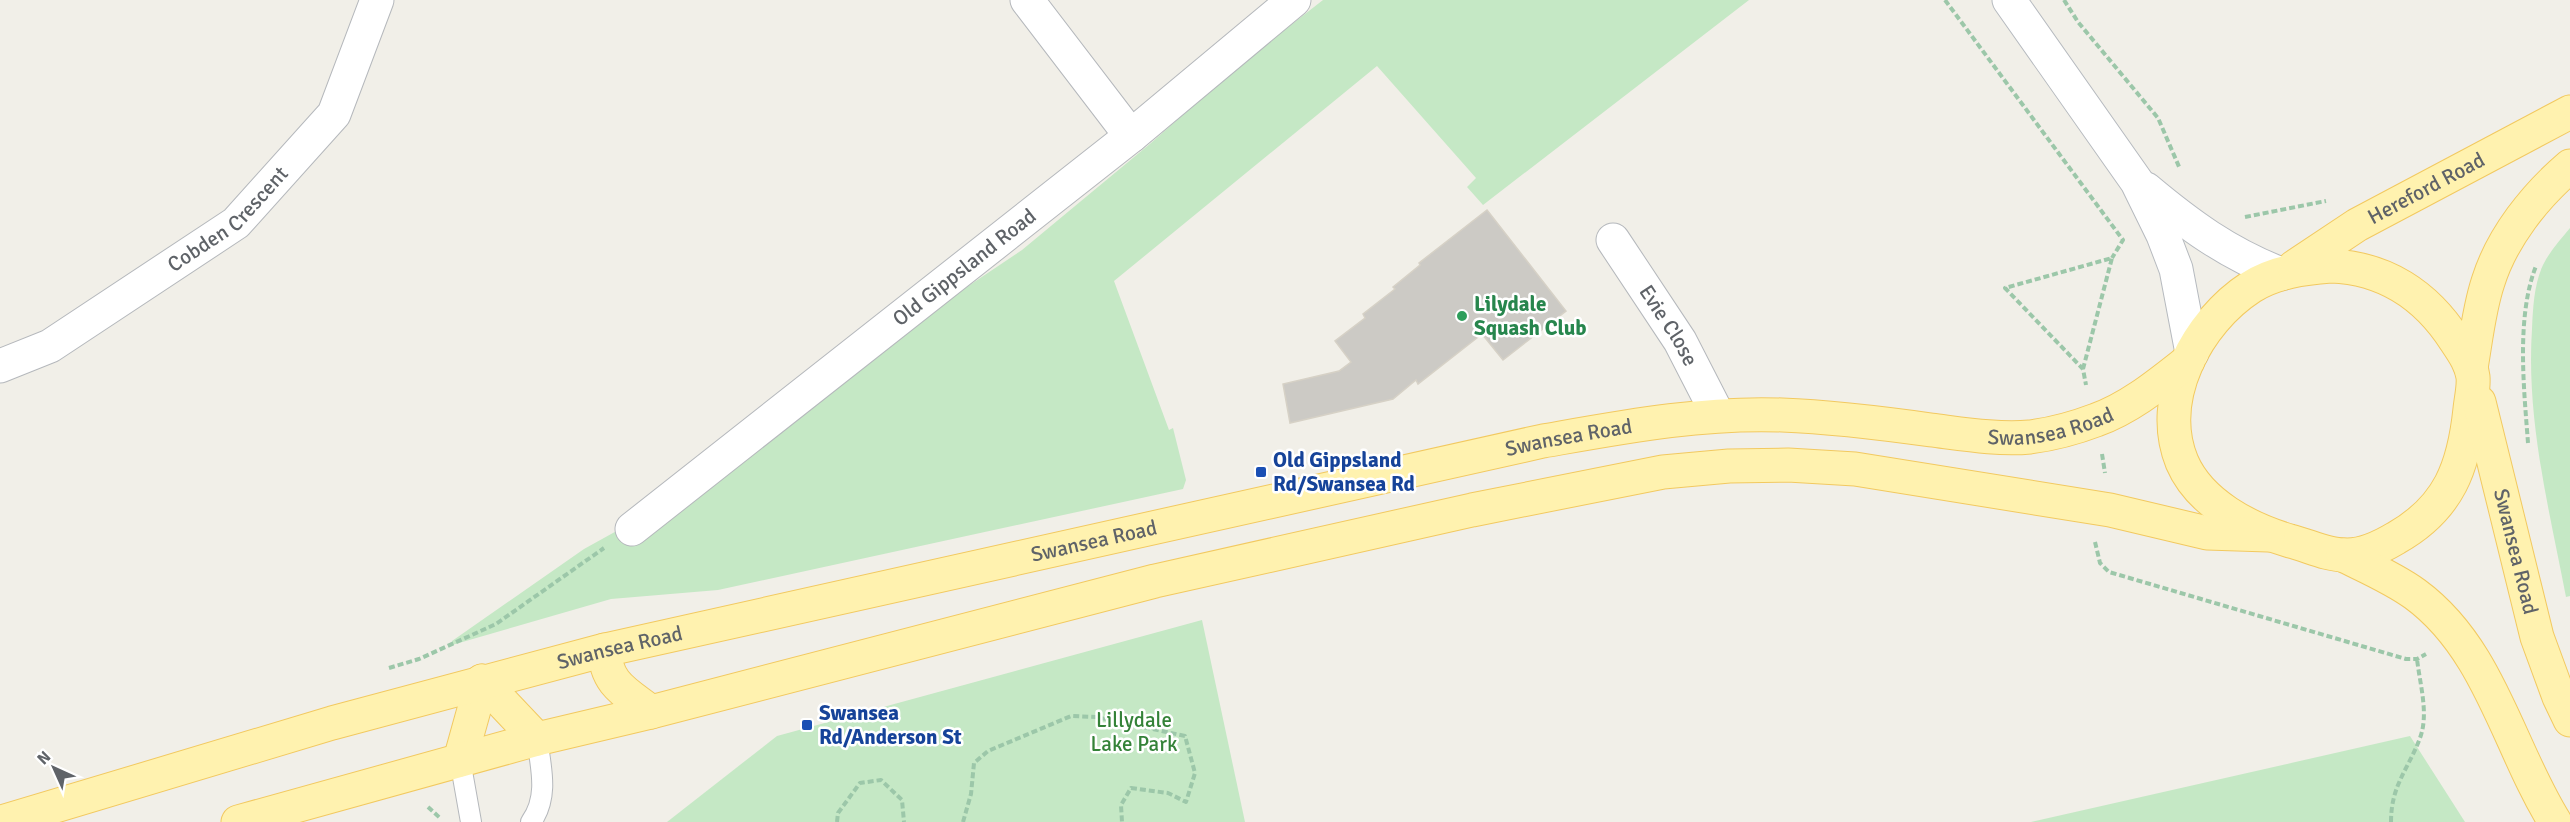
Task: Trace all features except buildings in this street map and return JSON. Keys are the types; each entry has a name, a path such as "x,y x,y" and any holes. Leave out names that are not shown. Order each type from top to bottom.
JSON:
{"main road":[{"name":"Hereford Road","path":"2284,273 2356,225 2570,112"},
{"path":"2343,555 2377,548 2390,542 2424,519 2442,500 2451,486 2470,426 2472,374 2481,309 2488,281 2500,254 2531,205 2570,166"},
{"path":"2268,535 2227,513 2198,486 2183,464 2174,430 2176,396 2190,357 2206,330 2226,306 2252,286 2284,273 2306,268 2352,267 2390,279 2411,291 2442,319 2472,374"},
{"name":"Swansea Road","path":"2,822 309,730 482,681 605,650 1543,441 1651,422 1718,415 1781,415 1851,420 2006,437 2051,433 2094,421 2148,391 2190,357"},
{"name":"Swansea Road","path":"2472,374 2537,638 2570,720"},
{"path":"238,822 537,739 651,712 1155,581 1450,514 1663,472 1729,466 1788,465 1855,469 2102,509 2207,533 2268,535 2343,555 2391,579 2416,595 2454,632 2483,676 2523,765 2555,822"},
{"path":"605,650 607,672 616,685 651,712"},
{"path":"482,681 537,739"},
{"path":"460,760 482,681"}],"street":[{"name":"Cobden Crescent","path":"0,366 50,346 236,223 334,114 377,0"},
{"path":"1026,0 1131,136"},
{"name":"Old Gippsland Road","path":"632,529 1131,136 1294,0"},
{"path":"2009,0 2137,182 2156,218 2176,268 2190,357"},
{"path":"2137,182 2211,240 2250,262 2284,273"},
{"name":"Evie Close","path":"1613,240 1680,341 1718,415"}],"lane":[{"path":"531,822 539,810 543,778 537,739"},
{"path":"460,760 471,822"}],"path":[{"path":"1944,0 2123,240 2112,258 2084,369 2088,401 2101,446 2106,480 2095,546 2100,563 2109,572 2406,659 2417,659 2437,648 2454,632"},
{"path":"2064,0 2078,22 2158,118 2178,166 2185,174"},
{"path":"2084,369 2005,288 2112,258"},
{"path":"387,669 419,659 496,624 632,529"},
{"path":"2391,822 2391,801 2420,738 2424,717 2417,659"},
{"path":"963,822 971,794 974,763 988,751 1071,716 1096,717 1185,736 1195,773 1186,802 1168,793 1131,788 1121,805 1122,822"},
{"path":"837,822 838,813 860,783 881,780 902,800 904,822"}],"green space":[{"path":"1323,0 1749,0 1483,205 1467,187 1476,178 1377,66 1114,281 1169,430 1173,428 1186,480 1183,489 718,590 611,599 452,645 452,641 584,549 660,507 949,299 1022,250 1151,143 1238,66"},
{"path":"2570,228 2570,596 2566,597 2540,464 2532,397 2531,363 2534,296 2538,280 2549,255"},
{"name":"Lillydale Lake Park","path":"1202,620 1245,822 667,822 777,736"},
{"path":"2410,736 2465,822 2031,822"}],"place":[{"name":"Lilydale Squash Club","path":"1462,316"},
{"name":"Old Gippsland Rd/Swansea Rd","path":"1261,472"},
{"name":"Swansea Rd/Anderson St","path":"807,725"}]}
